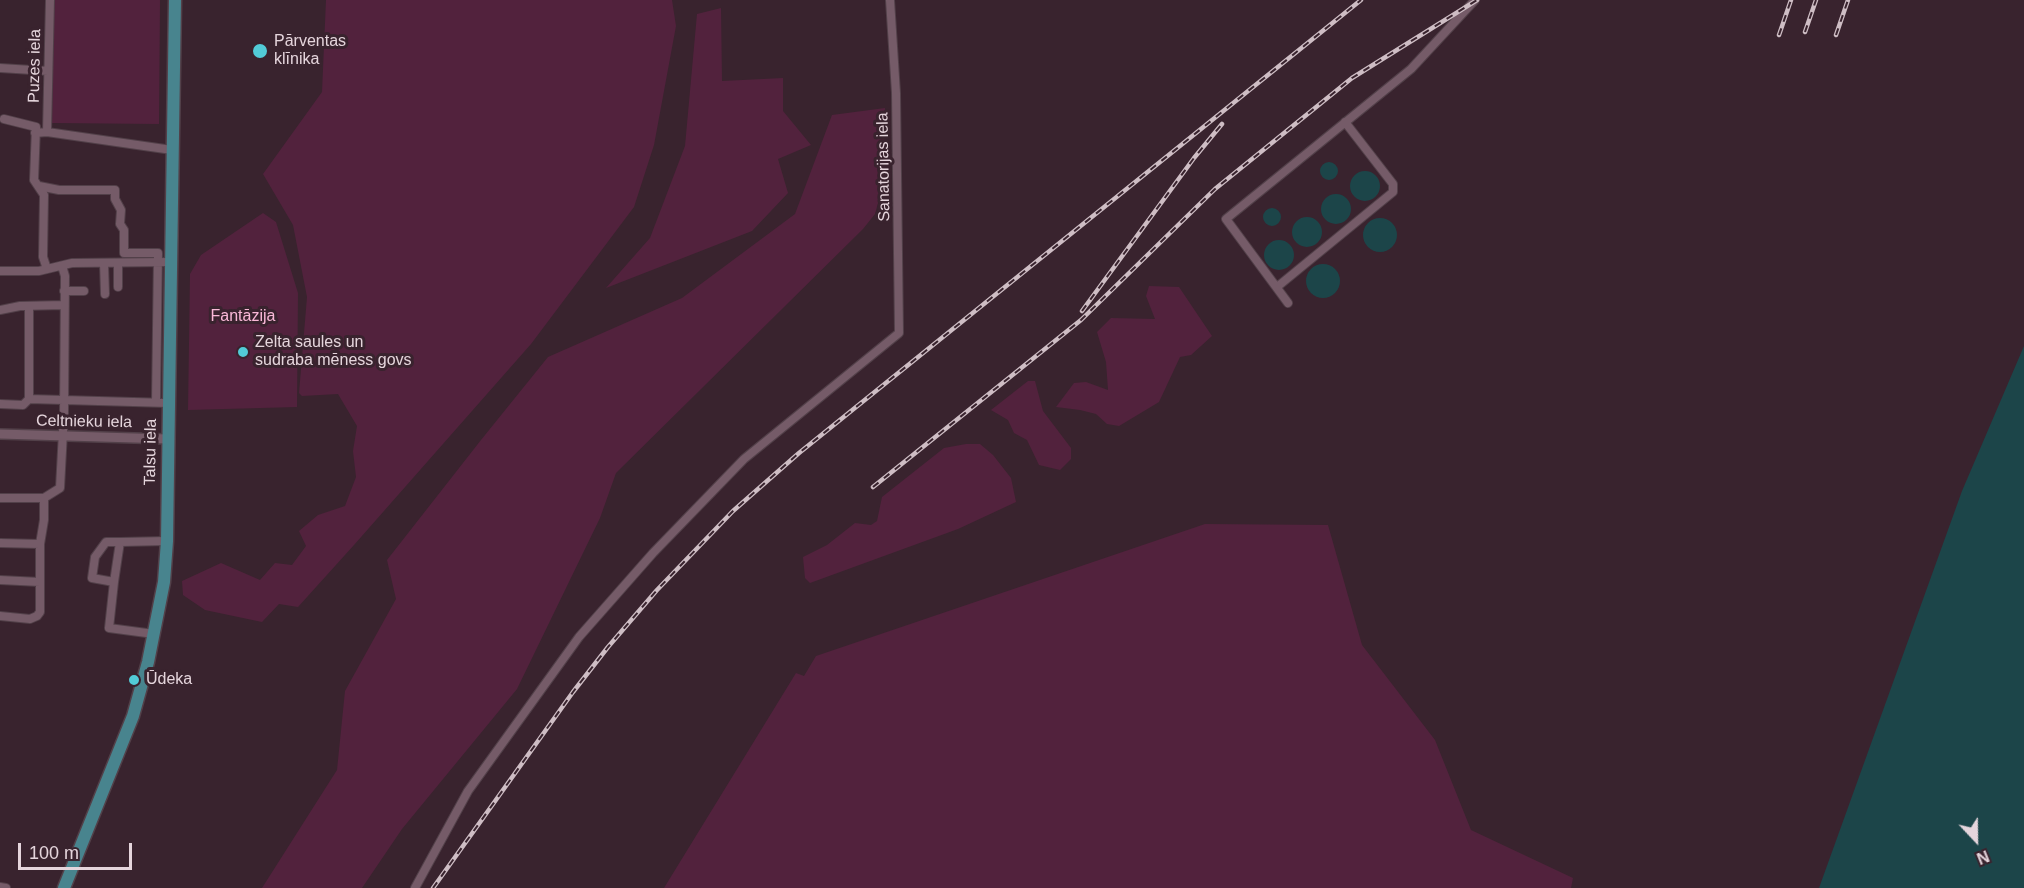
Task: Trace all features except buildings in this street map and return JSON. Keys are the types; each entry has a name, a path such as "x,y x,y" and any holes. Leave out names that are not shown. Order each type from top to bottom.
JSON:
{"main road":[{"name":"Talsu iela","path":"64,888 133,716 154,634 164,582 167,541 168,439 162,402 165,262 172,150 175,0"}],"street":[{"name":"Puzes iela","path":"47,132 50,0"},
{"name":"Sanatorijas iela","path":"415,888 468,791 579,638 653,553 744,459 899,333 896,93 890,0"},
{"path":"1288,303 1226,219 1411,69 1475,0"},
{"path":"0,68 48,71"},
{"path":"4,119 36,127 34,180 44,195 43,257 48,269"},
{"path":"1276,287 1393,192 1393,184 1345,122"},
{"path":"35,133 47,132 172,150"},
{"path":"39,186 59,190 115,190 115,199 121,210 120,224 124,230 124,253 118,287"},
{"path":"124,253 158,253 165,262"},
{"path":"0,271 48,269 72,263 165,262"},
{"path":"104,263 105,294"},
{"path":"0,498 44,498 60,488 64,400 64,276 62,266"},
{"path":"64,291 84,291"},
{"path":"0,310 64,305"},
{"path":"0,404 23,405 28,399 29,306"},
{"path":"28,399 162,402"},
{"name":"Celtnieku iela","path":"0,434 168,439"},
{"path":"0,616 30,619 40,612 40,544 44,520 44,498"},
{"path":"114,582 92,579 95,557 106,542 167,541"},
{"path":"120,542 109,628 154,634"},
{"path":"0,543 40,544"},
{"path":"0,580 39,582"},
{"path":"0,887 6,888"}],"green space":[{"path":"54,0 160,0 159,124 52,123"},
{"path":"326,0 672,0 676,26 654,145 634,207 531,344 354,545 298,607 279,604 262,622 205,610 183,595 182,581 221,563 260,580 275,563 292,565 306,546 299,531 318,515 345,506 356,477 353,451 357,426 338,394 302,396 299,393 307,297 293,225 263,174 322,92"},
{"path":"721,8 722,81 783,78 783,111 811,145 778,159 788,193 752,231 606,288 650,238 685,146 697,14"},
{"path":"885,108 887,156 875,214 863,229 616,473 600,518 517,689 402,829 362,888 262,888 337,770 345,691 396,599 387,560 481,440 548,357 682,298 795,214 832,115"},
{"name":"Fantāzija","path":"263,213 276,222 298,293 297,407 188,410 190,274 201,255"},
{"path":"1149,286 1179,287 1212,336 1191,355 1180,357 1159,402 1119,426 1107,424 1096,414 1056,407 1074,383 1086,382 1108,390 1106,362 1097,332 1111,318 1155,319 1146,296"},
{"path":"1028,381 1035,381 1043,411 1071,448 1071,459 1060,470 1039,465 1027,440 1014,433 1008,420 991,410"},
{"path":"980,444 993,455 1011,478 1016,502 958,529 810,583 805,578 803,557 827,545 855,523 871,525 877,521 882,497 944,448"},
{"path":"1205,524 1328,525 1362,645 1435,740 1471,830 1573,878 1571,888 664,888 796,673 804,676 816,656"}],"water":[{"path":"1329,162 1335,165 1338,171 1335,177 1329,180 1323,177 1320,171 1323,165"},
{"path":"1365,171 1376,175 1380,186 1376,197 1365,201 1354,197 1350,186 1354,175"},
{"path":"1336,194 1347,198 1351,209 1347,220 1336,224 1325,220 1321,209 1325,198"},
{"path":"1272,208 1278,211 1281,217 1278,223 1272,226 1266,223 1263,217 1266,211"},
{"path":"1307,217 1318,221 1322,232 1318,243 1307,247 1296,243 1292,232 1296,221"},
{"path":"1380,218 1392,223 1397,235 1392,247 1380,252 1368,247 1363,235 1368,223"},
{"path":"1279,240 1290,244 1294,255 1290,266 1279,270 1268,266 1264,255 1268,244"},
{"path":"1323,264 1335,269 1340,281 1335,293 1323,298 1311,293 1306,281 1311,269"},
{"path":"2024,346 2024,888 1819,888 1962,491"}],"railway":[{"path":"433,888 573,692 608,647 657,590 733,511 799,453 1361,0"},
{"path":"873,487 1081,320 1215,189 1352,78 1477,0"},
{"path":"1779,35 1791,0"},
{"path":"1805,32 1816,0"},
{"path":"1836,35 1848,0"},
{"path":"1082,311 1194,158 1222,124"}],"place":[{"name":"Pārventas klīnika","path":"260,51"},
{"name":"Zelta saules un sudraba mēness govs","path":"243,352"},
{"name":"Ūdeka","path":"134,680"}]}
